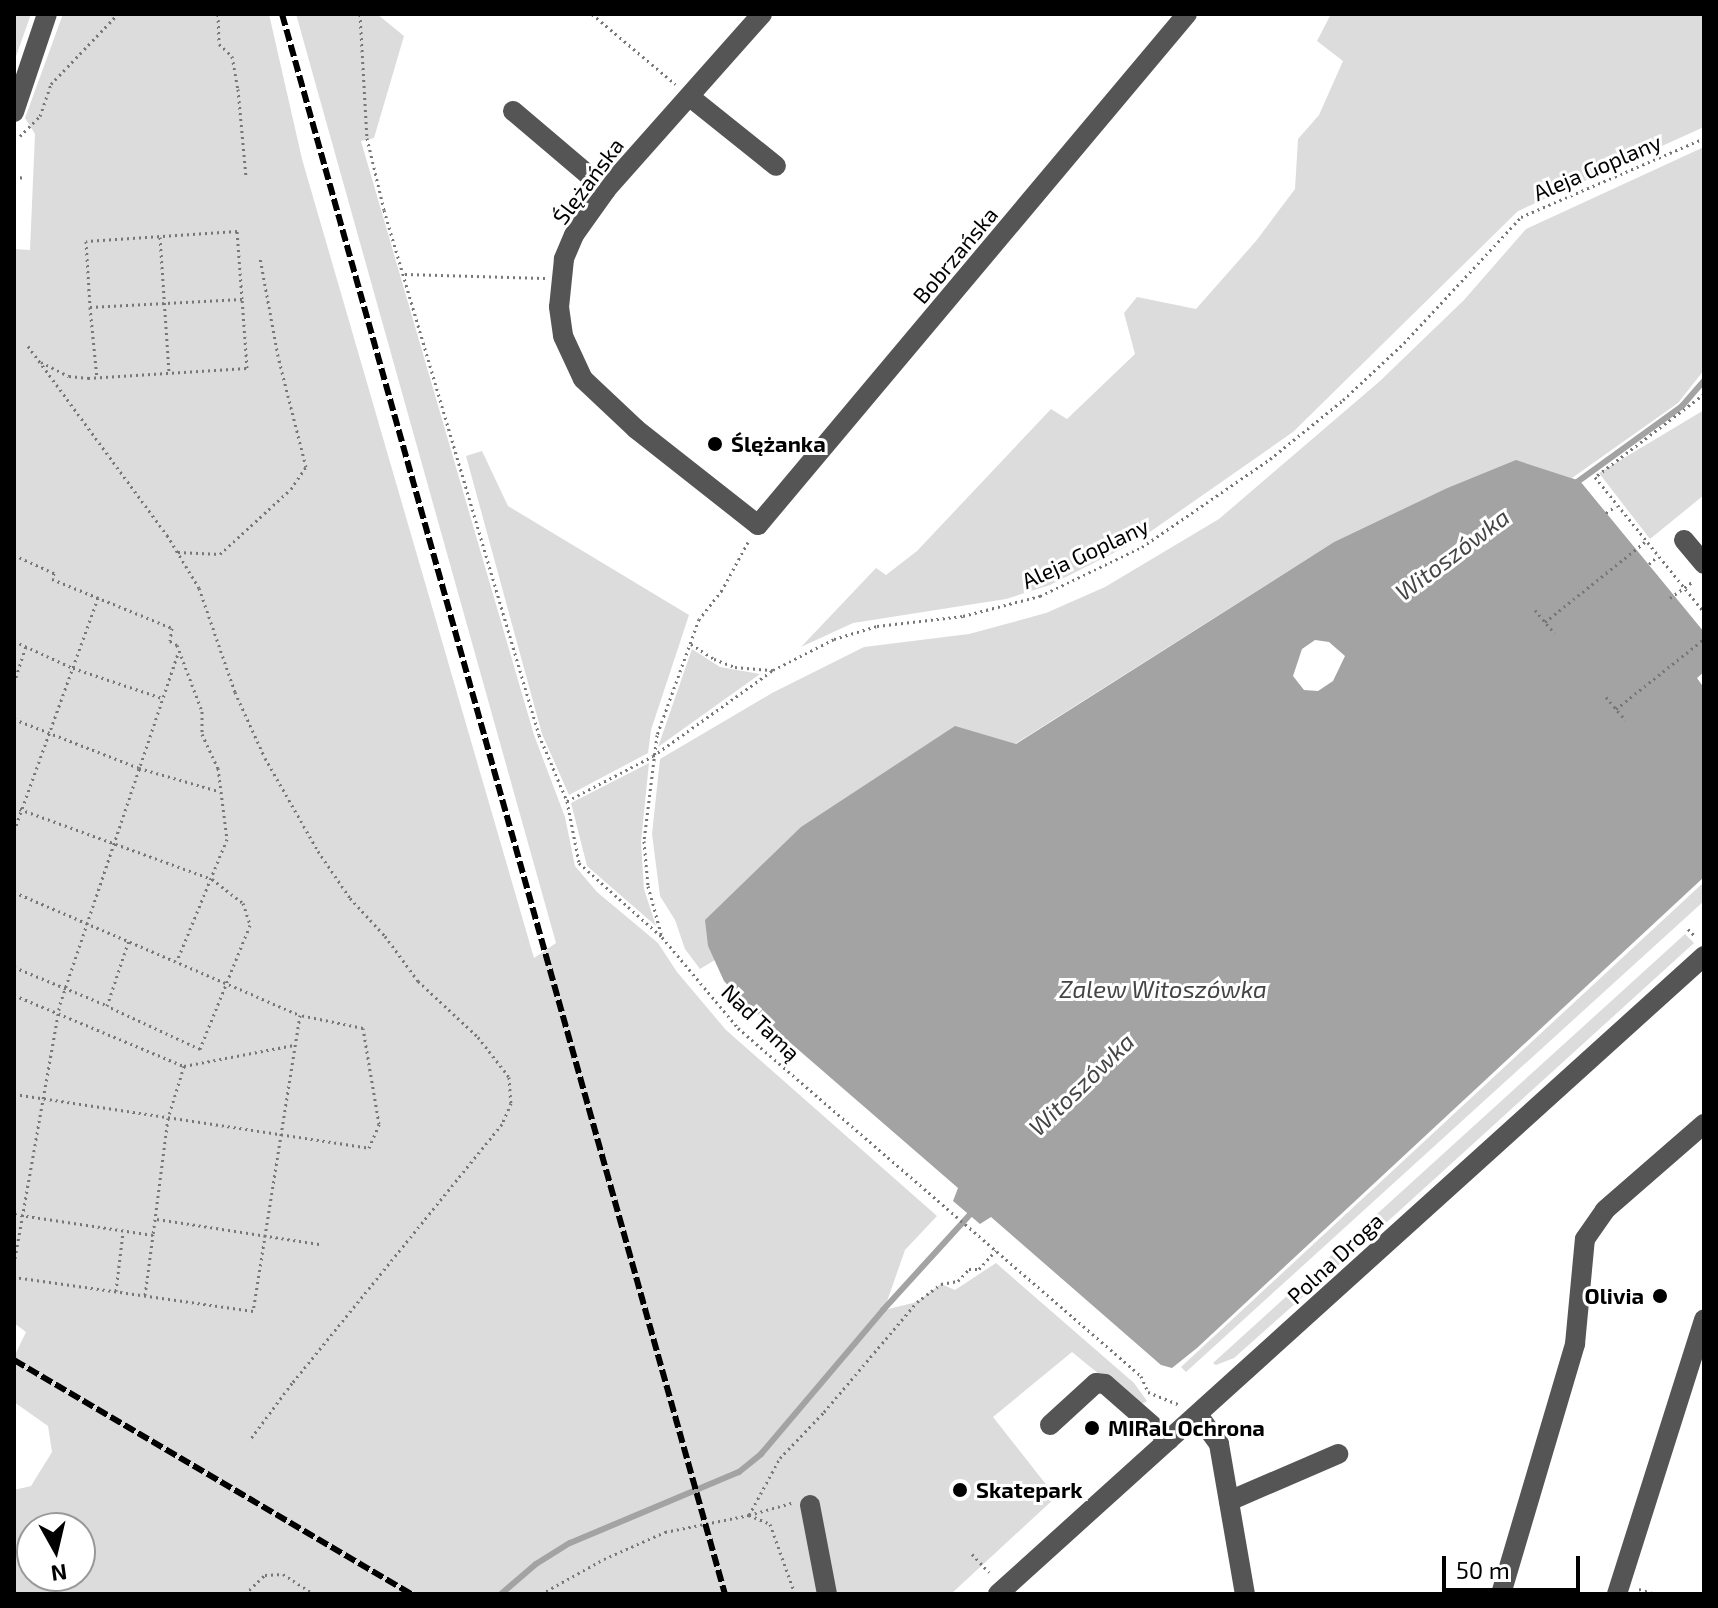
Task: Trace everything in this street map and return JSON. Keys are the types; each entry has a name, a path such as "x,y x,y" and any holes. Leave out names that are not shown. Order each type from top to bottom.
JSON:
{"street":[{"path":"14,112 47,14"},
{"name":"Ślężańska","path":"758,525 636,429 583,379 563,336 559,307 560,279 574,235 606,190 762,14"},
{"name":"Bobrzańska","path":"758,525 1187,14"},
{"path":"690,97 776,166"},
{"path":"513,111 606,190"},
{"path":"1684,540 1704,564"},
{"name":"Polna Droga","path":"998,1594 1704,956"},
{"path":"1501,1594 1575,1344 1585,1239 1600,1215 1704,1124"},
{"path":"1624,1591 1704,1319"},
{"path":"1050,1425 1096,1383 1105,1384 1169,1440"},
{"path":"1198,1415 1219,1444 1245,1594"},
{"path":"1229,1501 1338,1454"},
{"path":"810,1505 827,1594"}],"path":[{"path":"20,136 40,116 51,84 118,14"},
{"path":"218,14 219,44 232,56 238,89 246,177"},
{"path":"360,14 367,138 539,735 567,801 579,863 662,937"},
{"path":"592,14 690,97"},
{"name":"Aleja Goplany","path":"567,801 653,756 773,670 834,639 877,626 963,616 1040,596 1142,547 1245,478 1343,400 1404,343 1521,217 1704,138"},
{"path":"14,176 24,178"},
{"path":"37,360 69,376 97,378 247,368 237,231 86,241 97,378"},
{"path":"160,237 169,372"},
{"path":"178,552 220,554 291,489 306,467 278,356 260,258"},
{"path":"405,274 560,279"},
{"path":"90,307 242,299"},
{"path":"28,346 178,552 199,588 235,692 265,758 318,851 350,898 385,936 418,981 478,1037 509,1077 511,1103 502,1124 292,1383 249,1441"},
{"path":"1704,394 1595,477 1704,612"},
{"path":"1606,513 1617,506"},
{"name":"Nad Tamą","path":"758,525 722,590 699,619 657,735 644,841 648,886 662,937 738,1028 1141,1376 1148,1392 1179,1404"},
{"path":"1545,622 1646,541"},
{"path":"14,555 54,573 52,579 172,628 170,641 177,645 202,711 202,734 218,768 227,839 177,961"},
{"path":"1649,564 1658,556"},
{"path":"1670,598 1684,588"},
{"path":"14,831 98,597"},
{"path":"1535,610 1554,633"},
{"path":"1616,709 1704,639"},
{"path":"14,641 73,668 162,698"},
{"path":"689,643 714,659 735,667 773,670"},
{"path":"14,683 26,646"},
{"path":"14,1264 58,1014 178,653"},
{"path":"1606,697 1625,720"},
{"path":"14,719 139,768 219,791"},
{"path":"14,807 212,879 243,903 250,925 200,1049 14,967"},
{"path":"14,892 300,1015 363,1028 379,1124 369,1148 14,1094"},
{"path":"1688,929 1695,936"},
{"path":"107,1006 129,940"},
{"path":"14,995 184,1066 295,1045"},
{"path":"14,1277 253,1311 300,1015"},
{"path":"145,1295 168,1118 184,1066"},
{"path":"14,1214 153,1235"},
{"path":"156,1219 319,1244"},
{"path":"116,1291 123,1230"},
{"path":"749,1515 780,1458 824,1412 917,1302 941,1284 958,1281 969,1269 979,1269 996,1250"},
{"path":"541,1594 604,1559 665,1532 749,1515 788,1503 810,1505"},
{"path":"749,1515 770,1524 795,1594"},
{"path":"972,1554 989,1572"},
{"path":"245,1594 265,1575 283,1574 314,1594"},
{"path":"1624,1591 1655,1594"}],"shaded area":[{"path":"14,14 31,14 14,62"},
{"path":"63,14 269,14 302,159 534,958 556,943 296,14 377,14 404,36 374,138 361,141 534,735 565,817 575,866 597,892 658,943 677,972 726,1030 937,1216 905,1250 884,1310 917,1302 941,1284 955,1290 996,1263 1134,1383 1147,1401 1138,1406 1072,1352 993,1417 1056,1497 951,1594 14,1594 14,1490 31,1486 52,1452 48,1426 14,1402 14,1357 26,1332 14,1323 14,249 30,250 35,134 25,118"},
{"path":"1331,14 1704,14 1704,127 1518,211 1293,432 1137,541 1050,585 1006,599 853,623 801,647 876,568 886,575 917,551 1051,409 1067,419 1135,354 1124,313 1137,297 1196,309 1256,241 1295,189 1298,139 1319,115 1343,61 1317,41"},
{"path":"1704,147 1704,370 1678,403 1572,478 1580,481 1445,489 1334,542 1015,744 708,946 715,960 700,969 685,949 675,920 660,896 652,834 660,759 772,693 864,647 969,634 1046,613 1105,587 1219,519 1380,381 1464,300 1526,229"},
{"path":"1704,410 1704,495 1650,539 1599,473"},
{"path":"482,451 508,506 689,615 651,730 648,753 569,795 542,734 466,456"},
{"path":"692,649 720,667 760,674 658,747"},
{"path":"649,763 641,842 644,889 656,926 587,866 571,803"},
{"path":"1704,882 1704,901 1186,1372 1181,1367"},
{"path":"1685,934 1694,943 1397,1213 1234,1358 1216,1365 1213,1363"}],"water":[{"name":"Zalew Witoszówka","path":"1516,460 1580,481 1704,632 1704,672 1697,678 1704,688 1704,877 1197,1348 1172,1368 1161,1365 991,1217 980,1224 953,1201 958,1188 742,1001 724,981 708,946 705,920 801,827 955,726 1016,744 1334,542 1445,489","holes":["1315,640 1329,642 1345,656 1333,681 1318,691 1304,690 1293,676 1302,649"]}],"waterway":[{"name":"Witoszówka","path":"1573,485 1682,406 1704,381"},
{"name":"Witoszówka","path":"501,1594 536,1564 570,1543 739,1472 761,1454 883,1310 974,1210"}],"railway":[{"path":"282,14 725,1594"},
{"path":"14,1360 412,1594"}],"place":[{"name":"Ślężanka","path":"715,444"},
{"name":"Olivia","path":"1660,1296"},
{"name":"MIRaL Ochrona","path":"1092,1428"},
{"name":"Skatepark","path":"960,1490"}]}
